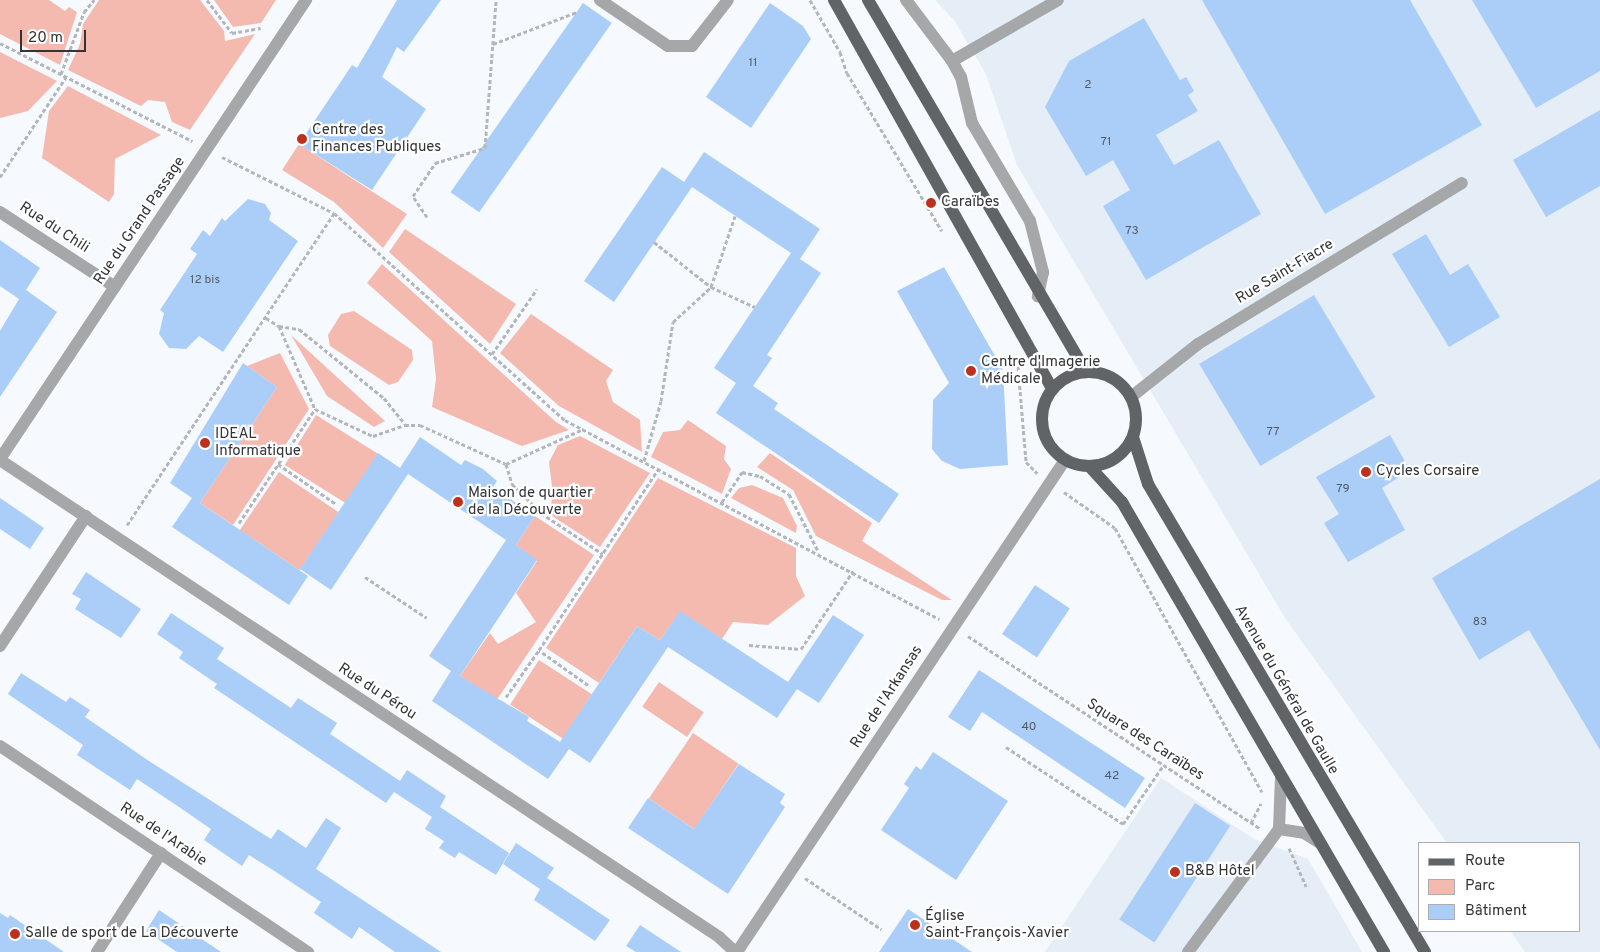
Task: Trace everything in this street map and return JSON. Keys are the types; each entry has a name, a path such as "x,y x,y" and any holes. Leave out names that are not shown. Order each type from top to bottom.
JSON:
{"main road":[{"path":"834,0 1052,389"},
{"path":"868,0 1038,296 1086,372"},
{"path":"1090,467 1116,458 1133,438 1137,417 1131,396 1108,375 1086,372 1052,389 1044,407 1042,427 1046,440 1064,460 1090,467 1122,502 1384,952"},
{"name":"Avenue du Général de Gaulle","path":"1133,438 1151,489 1424,952"}],"street":[{"name":"Rue du Grand Passage","path":"0,459 306,0"},
{"path":"600,0 668,46 692,46 728,0"},
{"path":"906,0 952,61 961,77 972,123 1032,229 1043,272 1038,296"},
{"path":"952,61 1058,0"},
{"name":"Rue Saint-Fiacre","path":"1131,396 1198,344 1462,183"},
{"name":"Rue du Chili","path":"0,212 115,287"},
{"name":"Rue du Pérou","path":"0,459 736,952"},
{"name":"Rue de l'Arkansas","path":"736,952 1064,460"},
{"path":"0,646 86,516"},
{"name":"Rue de l'Arabie","path":"0,746 308,952"},
{"path":"1188,952 1276,833 1281,777"},
{"path":"1276,833 1304,833 1320,843"},
{"path":"97,952 162,853"}],"path":[{"path":"61,74 84,12 94,0"},
{"path":"207,0 232,33 261,28"},
{"path":"427,217 414,196 435,163 485,148 496,0"},
{"path":"810,0 840,52 847,73 946,237"},
{"path":"493,44 576,12"},
{"name":"Square des Caraïbes","path":"0,43 334,213 565,420 818,552 953,626 1251,823 1276,833 1291,850 1306,886"},
{"path":"0,177 66,77"},
{"path":"119,537 334,213"},
{"path":"644,460 661,402 673,322 711,287 735,216"},
{"path":"654,242 711,287 755,307"},
{"path":"492,354 537,289"},
{"path":"266,318 279,326 299,329 384,398 405,425"},
{"path":"279,326 315,409 373,436 405,425 420,425 506,464 583,429"},
{"path":"1017,356 1026,462 1050,482 1115,528 1254,772 1262,791 1260,809 1251,823"},
{"path":"239,523 315,409"},
{"path":"278,464 336,504"},
{"path":"506,464 512,484 541,513 603,554"},
{"path":"506,698 603,554 658,468"},
{"path":"722,502 742,472 760,476 789,494 818,552"},
{"path":"748,645 801,649 853,571"},
{"path":"365,577 427,618"},
{"path":"539,650 588,685"},
{"path":"1006,747 1123,824 1163,766"},
{"path":"792,870 881,929"}],"shaded area":[{"path":"935,0 1600,0 1600,952 1525,952 1511,932 1580,932 1580,842 1446,842 1285,618 1017,165 986,74 954,20"},
{"path":"1161,778 1254,839 1308,859 1362,952 1045,952"}],"green space":[{"path":"0,0 49,0 65,11 69,7 77,12 60,65 0,34"},
{"path":"99,0 200,0 224,31 225,41 255,34 190,130 172,122 165,102 148,100 141,106 68,70 80,44 83,24"},
{"path":"214,0 276,0 261,23 233,27"},
{"path":"0,52 57,81 28,111 0,118"},
{"path":"68,86 161,135 115,159 114,194 109,202 42,158 49,111"},
{"path":"299,144 407,214 383,248 334,202 282,170"},
{"path":"405,229 516,304 490,344 389,252"},
{"path":"382,264 556,422 569,430 522,446 432,407 436,379 432,341 367,283"},
{"path":"354,311 412,350 413,360 398,382 389,385 330,346 328,335 341,314"},
{"path":"531,314 613,370 606,381 613,402 640,420 642,452 559,406 500,353"},
{"path":"291,335 385,421 374,427 327,396"},
{"path":"280,353 309,409 233,525 200,503 277,387 247,366"},
{"path":"316,415 378,454 347,504 285,465"},
{"path":"688,420 726,446 724,459 731,469 722,494 651,457 663,432 680,430"},
{"path":"580,436 650,473 600,547 549,514 553,495 549,462 558,445"},
{"path":"770,453 872,523 862,541 952,600 942,600 816,536 793,490 757,467"},
{"path":"279,472 339,512 300,570 240,530"},
{"path":"658,478 796,548 796,576 805,596 768,625 733,622 722,639 680,612 660,640 637,626 599,683 546,648"},
{"path":"752,485 783,498 797,526 796,533 731,498 739,488"},
{"path":"535,516 594,555 496,701 460,676 490,633 498,644 536,622 516,593 537,561 516,545"},
{"path":"539,660 592,694 563,739 510,704"},
{"path":"659,682 704,712 687,737 642,707"},
{"path":"693,733 739,764 694,829 649,798"}],"building":[{"path":"397,0 441,0 404,52 397,47 382,77 426,109 372,190 299,144 352,65 357,68"},
{"path":"1202,0 1410,0 1482,125 1325,214"},
{"path":"1472,0 1600,0 1600,71 1536,108"},
{"path":"583,3 612,23 479,212 451,192"},
{"path":"770,3 803,26 811,39 751,128 706,97"},
{"path":"1144,18 1180,80 1186,77 1194,91 1188,95 1198,111 1156,135 1174,165 1219,140 1261,214 1146,280 1103,206 1130,190 1113,160 1086,176 1045,107 1069,61"},
{"path":"1600,110 1600,186 1546,217 1513,160"},
{"path":"704,152 820,229 800,259 821,273 767,355 772,358 753,386 778,403 774,409 899,494 879,523 716,413 736,383 714,368 791,253 692,187 614,302 584,281 662,167 684,182"},
{"path":"248,199 265,204 271,213 269,220 298,241 223,352 199,336 186,349 169,348 159,334 164,313 160,310 197,254 190,249 203,230 210,236 222,218 225,221"},
{"path":"1426,234 1450,275 1468,264 1500,317 1449,347 1392,254"},
{"path":"0,240 40,268 26,290 57,312 0,397 0,331 19,299 0,286"},
{"name":"Centre d'Imagerie Médicale","path":"944,267 1003,370 1008,465 960,469 942,461 932,449 933,400 949,383 897,291"},
{"path":"1314,295 1375,397 1260,466 1199,364"},
{"path":"243,363 277,387 200,503 308,576 289,605 172,527 192,498 170,483"},
{"path":"1390,435 1410,470 1382,488 1405,530 1348,562 1324,523 1339,514 1316,477"},
{"path":"420,437 461,465 465,460 483,469 497,481 493,487 535,516 516,545 537,560 460,676 529,717 527,721 560,742 637,626 660,640 680,611 788,682 833,615 864,635 819,703 797,689 777,718 668,647 590,763 569,749 548,779 432,701 451,671 429,656 506,540 408,474 331,590 300,569 378,453 400,468"},
{"path":"1600,479 1600,750 1529,630 1479,660 1432,578"},
{"path":"0,498 44,528 30,549 0,529"},
{"path":"86,572 141,609 121,638 75,609 81,599 72,594"},
{"path":"1035,585 1070,608 1037,657 1002,634"},
{"path":"171,613 224,648 217,659 291,708 298,698 337,723 330,734 400,781 407,770 446,796 440,807 509,853 496,875 459,852 455,858 439,848 444,841 425,829 432,817 394,792 386,803 214,688 217,684 179,658 183,652 157,634"},
{"path":"979,670 1145,778 1125,808 982,712 970,731 948,717"},
{"path":"21,673 66,702 70,697 90,710 85,717 149,761 271,839 278,829 306,848 326,818 341,828 316,869 441,952 395,952 359,927 352,939 314,913 321,902 273,870 249,855 242,866 204,840 211,829 176,805 137,779 130,790 77,755 83,745 8,694"},
{"path":"933,752 1008,801 956,880 881,830 909,788 904,784 916,766 921,770"},
{"path":"739,764 785,794 780,803 785,807 728,894 628,828 648,798 694,829"},
{"name":"B&B Hôtel","path":"1195,803 1230,826 1155,942 1119,920"},
{"path":"516,843 554,868 547,878 610,920 595,941 534,900 540,889 503,864"},
{"name":"Église Saint-François-Xavier","path":"908,909 972,952 879,952"},
{"path":"159,910 221,952 177,952 146,931"},
{"name":"Salle de sport de La Découverte","path":"0,913 8,918 10,915 64,952 0,952"},
{"path":"640,925 681,952 636,952 626,946"}],"place":[{"name":"Centre des Finances Publiques","path":"302,139"},
{"name":"Caraïbes","path":"931,203"},
{"name":"Centre d'Imagerie Médicale","path":"971,371"},
{"name":"IDEAL Informatique","path":"205,443"},
{"name":"Cycles Corsaire","path":"1366,472"},
{"name":"Maison de quartier de la Découverte","path":"458,502"},
{"name":"B&B Hôtel","path":"1175,872"},
{"name":"Église Saint-François-Xavier","path":"915,925"},
{"name":"Salle de sport de La Découverte","path":"15,934"}]}
